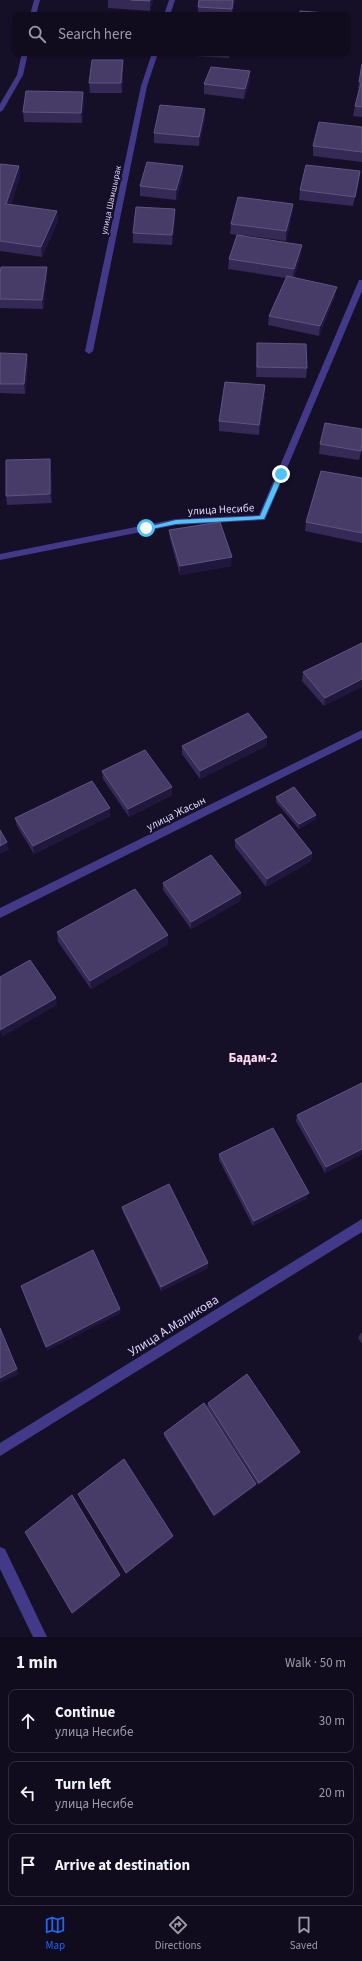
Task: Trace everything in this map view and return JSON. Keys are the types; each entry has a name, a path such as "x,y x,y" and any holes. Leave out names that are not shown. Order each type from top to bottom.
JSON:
{"street":[{"path":"34,12 37,0"},
{"path":"168,12 172,0"},
{"path":"0,110 20,75 24,56"},
{"name":"улица Шамшырак","path":"89,351 144,86 153,56"},
{"name":"улица Несибе","path":"0,557 176,522 262,518 362,282"},
{"name":"улица Жасын","path":"0,913 362,734"},
{"name":"Улица А.Маликова","path":"0,1450 362,1225"},
{"path":"0,1554 40,1637"}],"building":[{"path":"199,0 233,0 232,9 198,7"},
{"path":"92,60 123,60 121,83 89,83"},
{"path":"362,64 362,82 359,82"},
{"path":"211,67 250,71 245,89 204,84"},
{"path":"362,83 362,107 355,106"},
{"path":"26,91 83,92 81,113 23,112"},
{"path":"160,105 205,109 199,137 154,133"},
{"path":"319,122 362,127 362,152 313,146"},
{"path":"147,162 183,166 176,190 140,186"},
{"path":"0,164 19,166 6,204 57,211 41,247 0,241"},
{"path":"306,165 360,171 355,197 300,190"},
{"path":"238,197 293,204 286,231 231,224"},
{"path":"136,207 175,209 172,235 133,233"},
{"path":"237,235 302,245 294,269 229,259"},
{"path":"1,267 47,267 42,300 0,299"},
{"path":"287,276 337,287 320,326 269,316"},
{"path":"257,343 306,344 307,368 257,367"},
{"path":"0,353 27,354 24,384 0,384"},
{"path":"225,382 265,385 259,425 219,421"},
{"path":"325,423 362,429 361,451 320,444"},
{"path":"50,459 50,494 6,496 6,460"},
{"path":"321,471 362,478 362,533 306,522"},
{"path":"220,522 232,557 180,566 169,530"},
{"path":"362,643 362,679 325,698 303,672"},
{"path":"248,713 267,737 200,771 182,746"},
{"path":"145,750 172,787 128,809 102,771"},
{"path":"92,781 110,808 33,846 15,818"},
{"path":"294,787 316,815 299,824 276,797"},
{"path":"281,814 312,853 267,879 235,840"},
{"path":"0,830 7,842 0,846"},
{"path":"211,855 241,893 191,922 163,883"},
{"path":"135,889 168,935 90,981 57,932"},
{"path":"30,960 56,998 0,1030 0,977"},
{"path":"362,1083 362,1149 326,1167 297,1115"},
{"path":"273,1128 309,1193 254,1221 219,1154"},
{"path":"169,1184 208,1263 161,1287 122,1207"},
{"path":"93,1250 120,1309 46,1347 21,1286"},
{"path":"0,1328 17,1369 0,1378"},
{"path":"247,1374 300,1452 259,1483 208,1403"},
{"path":"204,1403 256,1484 214,1515 164,1433"},
{"path":"124,1459 173,1536 126,1573 78,1494"},
{"path":"72,1495 120,1575 72,1613 25,1532"}],"district":[{"name":"Бадам-2","path":"253,1057"}],"route":[{"path":"146,528 176,522 262,518 281,474"}]}
